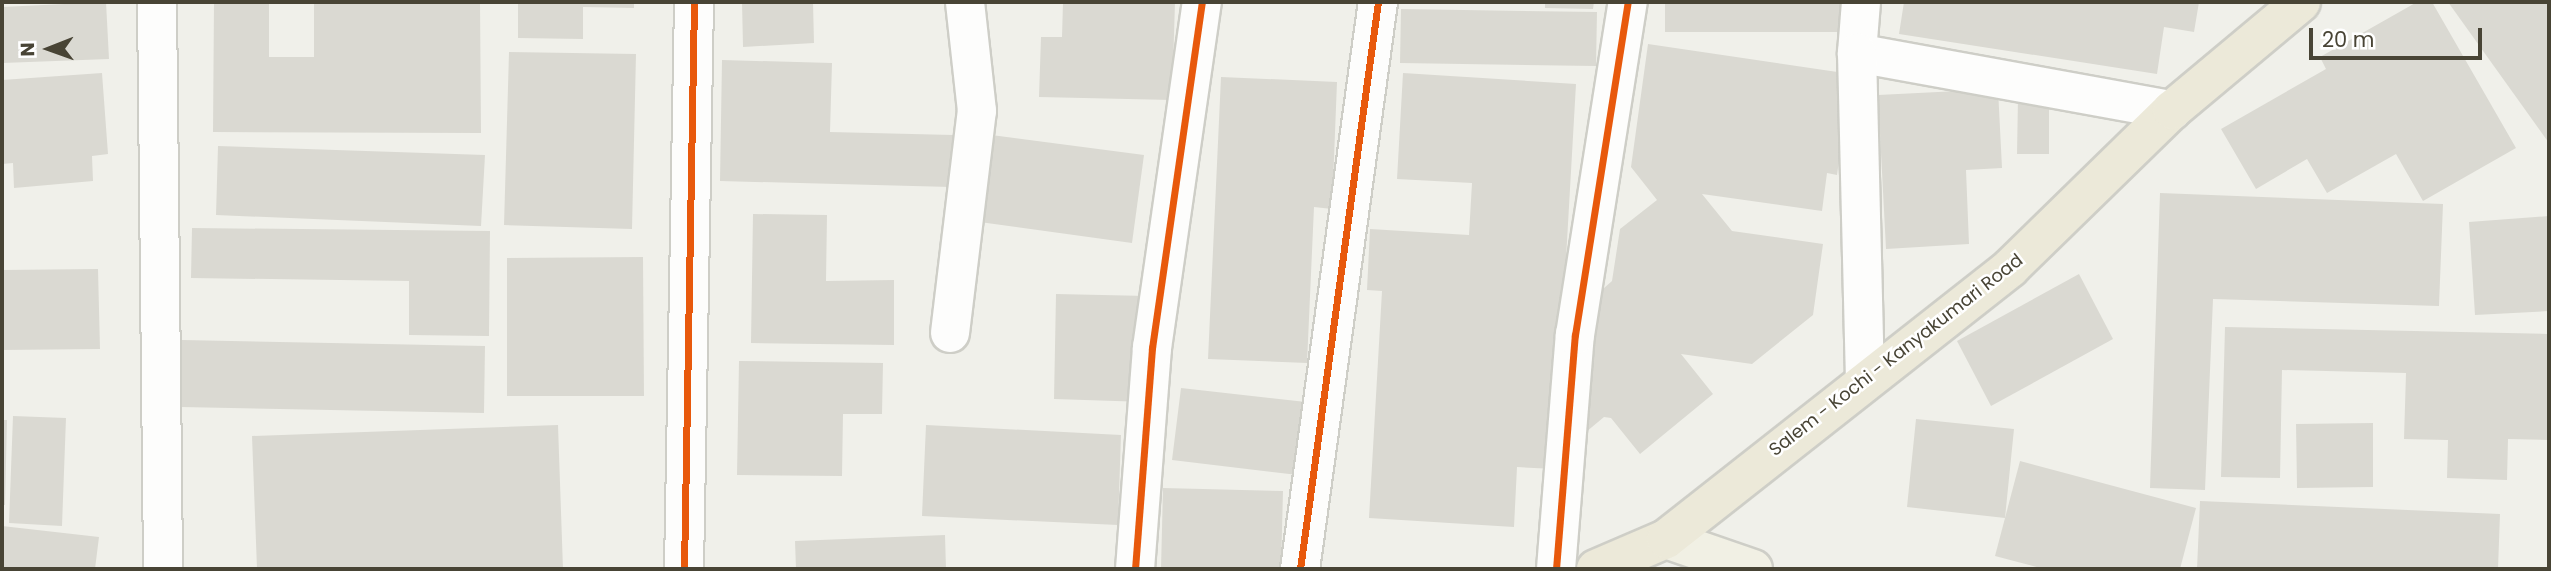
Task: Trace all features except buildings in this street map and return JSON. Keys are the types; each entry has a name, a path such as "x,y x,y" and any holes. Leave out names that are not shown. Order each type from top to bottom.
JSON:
{"highway":[{"name":"Salem - Kochi - Kanyakumari Road","path":"1597,569 1666,539 1865,379 2010,268 2172,110 2301,2"}],"main road":[{"path":"1666,539 1753,569"}],"street":[{"path":"157,2 163,569"},
{"path":"684,569 694,2"},
{"path":"950,333 977,111 965,2"},
{"path":"1135,569 1152,348 1202,2"},
{"path":"1300,569 1378,2"},
{"path":"1556,569 1575,335 1629,2"},
{"path":"1861,2 1857,53 1865,379"},
{"path":"1857,53 2172,110"}],"cycle path":[{"path":"684,569 694,2"},
{"path":"1135,569 1152,348 1202,2"},
{"path":"1300,569 1378,2"},
{"path":"1556,569 1575,335 1628,2"}]}
